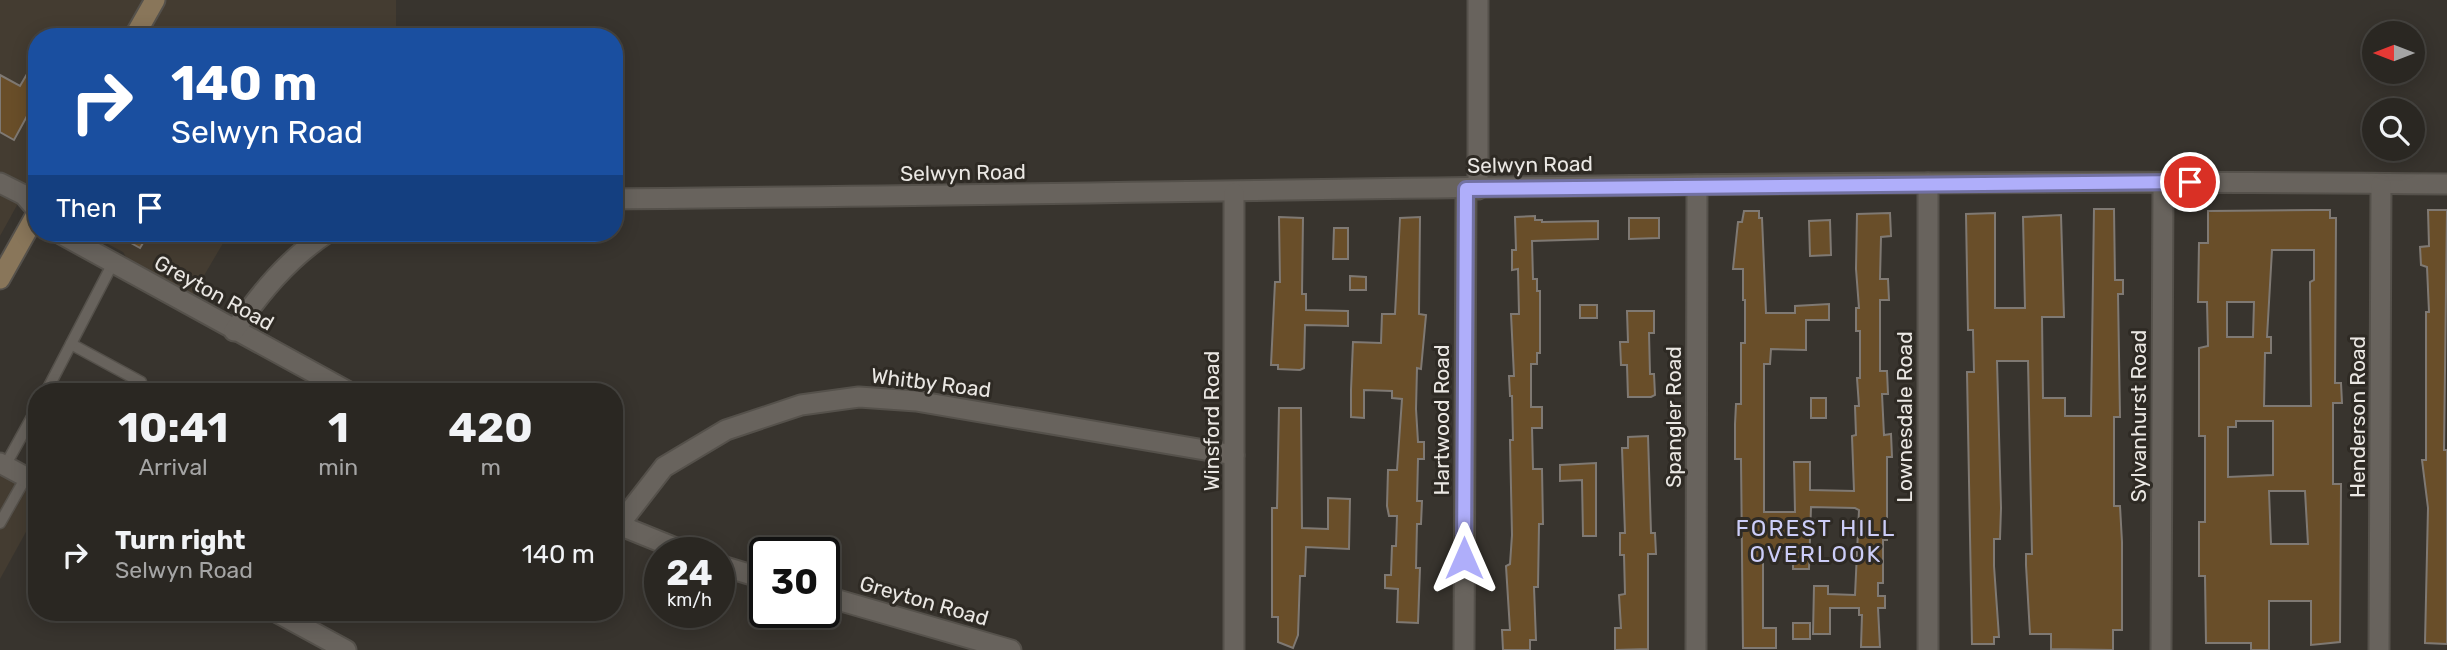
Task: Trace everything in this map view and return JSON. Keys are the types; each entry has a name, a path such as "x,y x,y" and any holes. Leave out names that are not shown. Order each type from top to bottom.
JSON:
{"main road":[{"path":"139,28 155,0"},
{"path":"0,279 28,228"}],"street":[{"name":"Hartwood Road","path":"1464,650 1478,0"},
{"name":"Sylvanhurst Road","path":"2161,650 2163,182"},
{"path":"0,183 24,195 28,200"},
{"name":"Selwyn Road","path":"623,199 1928,183 2447,184"},
{"name":"Lownesdale Road","path":"1927,650 1928,183"},
{"name":"Henderson Road","path":"2379,650 2381,184"},
{"name":"Spangler Road","path":"1696,650 1697,185"},
{"name":"Winsford Road","path":"1234,193 1234,650"},
{"name":"Greyton Road","path":"75,242 332,383"},
{"path":"234,331 257,298 282,270 316,242"},
{"name":"Whitby Road","path":"623,516 664,467 726,430 801,405 859,397 916,401 1234,454"},
{"path":"2,465 28,478"},
{"path":"623,527 648,537"},
{"name":"Greyton Road","path":"840,601 1011,650"},
{"path":"293,621 346,650"}],"lane":[{"path":"51,383 113,263"},
{"path":"71,344 141,382"},
{"path":"2,465 28,423"},
{"path":"0,523 28,484"}],"shaded area":[{"path":"0,0 396,0 396,28 28,28 28,202 21,198 0,236"},
{"path":"104,242 224,242 192,296 129,262 123,252"},
{"path":"0,475 28,489 28,528 0,579"}],"building":[{"path":"28,72 28,114 14,140 0,132 0,75 20,86"},
{"path":"2094,209 2114,209 2115,280 2123,280 2123,294 2118,294 2120,417 2114,417 2114,506 2120,506 2122,630 2113,630 2113,650 2051,649 2051,634 2030,634 2026,565 2026,554 2032,554 2028,361 1997,361 2001,508 2000,539 1994,539 1994,566 1999,637 1994,637 1994,644 1972,644 1967,372 1974,372 1973,330 1968,330 1966,214 1995,213 1995,308 2025,308 2023,217 2061,215 2064,317 2042,317 2043,398 2065,398 2065,416 2091,416"},
{"path":"2330,210 2330,218 2336,218 2335,383 2341,383 2342,403 2333,403 2333,484 2341,484 2340,642 2311,645 2311,601 2269,601 2269,650 2251,650 2251,643 2206,643 2205,576 2199,576 2199,522 2205,522 2205,436 2199,436 2199,348 2208,346 2207,302 2198,302 2199,243 2208,243 2208,211","holes":["2272,250 2314,250 2314,280 2310,282 2311,406 2264,406 2265,353 2271,353 2271,337 2267,337","2227,302 2254,302 2253,337 2227,337","2236,421 2273,421 2273,475 2228,477 2228,427 2236,427","2269,491 2305,491 2308,544 2271,544"]},
{"path":"2428,210 2447,210 2444,450 2447,450 2447,644 2425,643 2428,508 2422,460 2426,460 2426,312 2429,312 2427,267 2421,265 2420,247 2429,246"},
{"path":"1744,211 1759,211 1759,218 1762,218 1766,313 1795,313 1795,306 1829,304 1829,320 1806,320 1806,350 1771,349 1770,364 1764,364 1764,512 1795,512 1794,462 1810,462 1810,490 1854,491 1852,436 1856,435 1855,406 1859,406 1857,378 1860,378 1860,331 1856,331 1856,308 1859,308 1856,269 1857,214 1890,213 1891,236 1881,237 1880,279 1888,279 1889,300 1880,300 1880,371 1887,371 1888,394 1882,394 1884,435 1891,434 1892,457 1887,457 1887,540 1883,540 1883,583 1878,583 1878,596 1885,596 1885,608 1878,608 1880,647 1861,647 1862,615 1859,615 1859,608 1830,608 1830,634 1813,634 1814,586 1828,586 1828,594 1855,595 1859,510 1811,507 1809,569 1793,569 1793,551 1763,552 1763,628 1776,628 1776,648 1743,648 1741,459 1735,459 1735,424 1736,404 1741,404 1741,343 1745,343 1745,300 1743,269 1733,269 1738,222 1742,222"},
{"path":"1535,216 1535,220 1542,222 1598,221 1598,239 1532,241 1533,279 1537,279 1537,291 1540,291 1540,353 1537,353 1537,364 1531,364 1531,407 1542,407 1542,428 1532,428 1533,469 1542,469 1543,524 1539,524 1538,587 1534,587 1536,640 1530,640 1530,650 1503,650 1502,630 1510,630 1506,566 1510,564 1512,535 1510,440 1513,440 1509,376 1514,376 1511,314 1519,314 1518,269 1512,270 1512,250 1516,250 1515,217"},
{"path":"1279,217 1303,218 1302,294 1306,294 1306,310 1348,311 1348,326 1305,325 1304,368 1300,370 1278,369 1278,365 1271,365 1275,282 1280,282"},
{"path":"1420,217 1419,314 1426,315 1421,369 1417,368 1418,442 1424,442 1424,459 1418,459 1417,501 1422,501 1421,524 1417,524 1416,568 1420,568 1418,623 1397,622 1398,589 1385,588 1385,575 1391,575 1392,546 1396,546 1397,516 1389,516 1387,506 1388,470 1397,470 1402,399 1392,398 1392,391 1364,390 1364,418 1351,417 1351,390 1353,342 1381,343 1382,314 1395,314 1400,218"},
{"path":"1629,218 1659,218 1659,238 1629,239"},
{"path":"1830,220 1831,255 1810,256 1809,221"},
{"path":"1334,228 1348,228 1348,259 1333,259"},
{"path":"129,242 144,242 140,248"},
{"path":"1350,276 1366,277 1366,290 1350,290"},
{"path":"1580,305 1597,305 1597,318 1580,318"},
{"path":"1627,311 1654,311 1654,333 1649,333 1650,374 1654,374 1655,395 1651,397 1628,397 1627,365 1621,365 1620,342 1628,342"},
{"path":"1811,398 1826,398 1826,418 1811,418"},
{"path":"1279,408 1301,408 1302,528 1328,529 1328,498 1350,499 1349,549 1306,547 1305,576 1300,576 1298,635 1293,648 1278,642 1278,617 1272,617 1272,508 1277,508"},
{"path":"1648,436 1651,533 1655,533 1656,554 1648,554 1648,649 1615,650 1615,628 1621,628 1619,595 1625,594 1624,555 1620,555 1620,533 1625,533 1622,448 1628,448 1628,437"},
{"path":"1596,463 1596,536 1583,536 1582,480 1560,481 1560,465"},
{"path":"1793,623 1810,623 1810,639 1793,639"}],"district":[{"name":"FOREST HILL OVERLOOK","path":"1816,541"}],"route":[{"path":"1464,558 1466,189 2190,182"}]}
